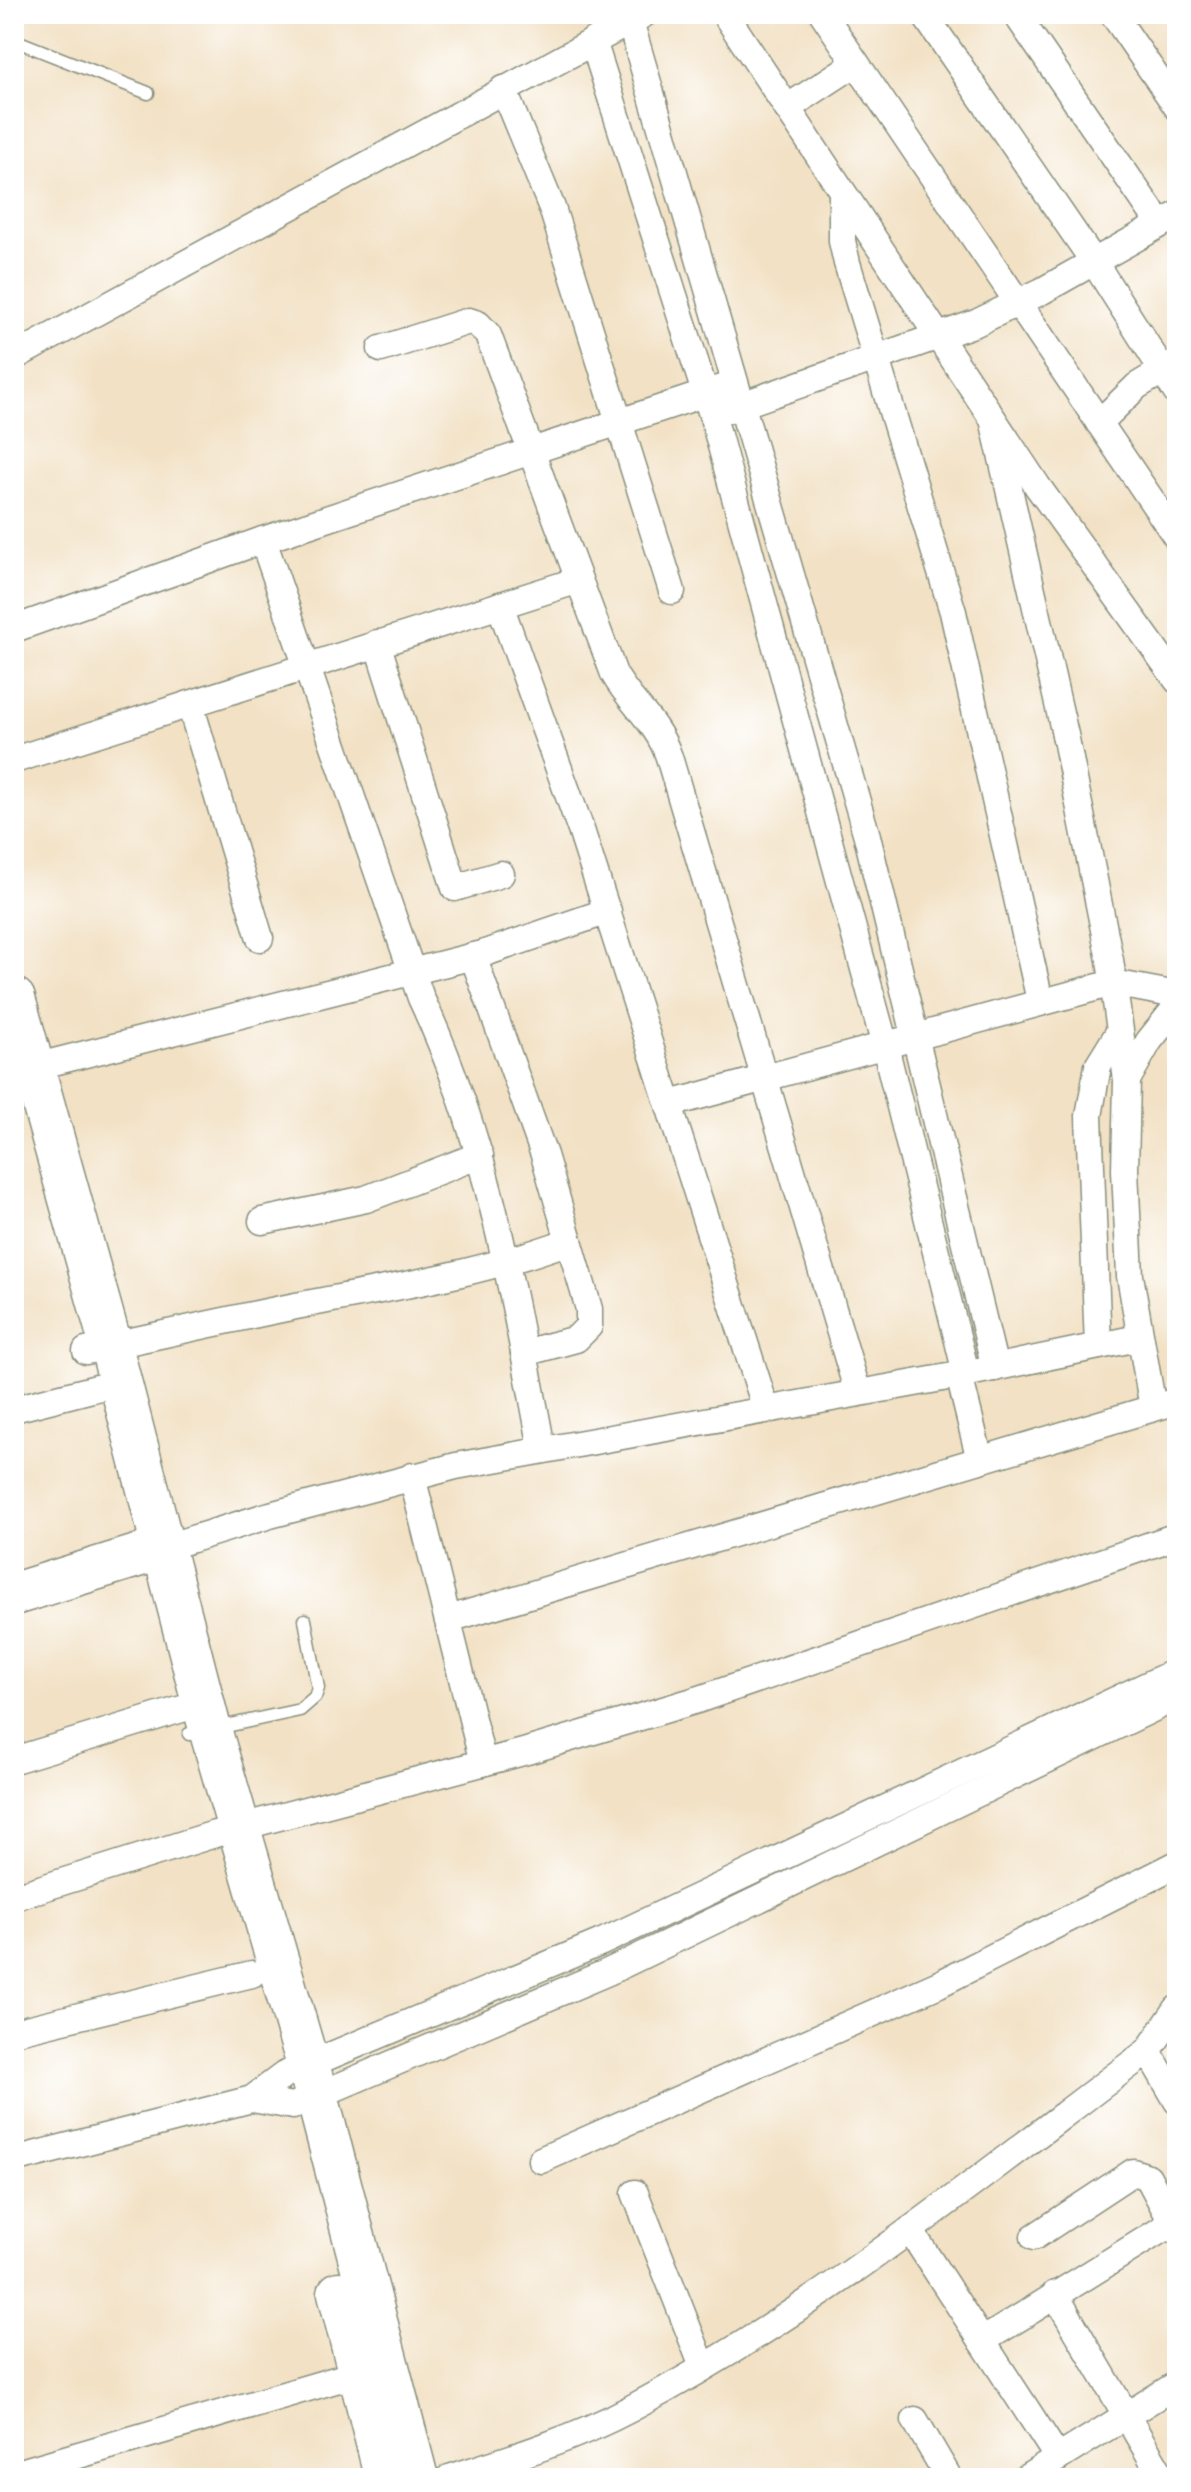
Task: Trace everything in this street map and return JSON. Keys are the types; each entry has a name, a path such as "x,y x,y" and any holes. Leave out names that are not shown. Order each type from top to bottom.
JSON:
{"highway":[{"path":"14,999 24,1079 103,1367 194,1724 227,1831 386,2478"},
{"path":"14,1594 151,1552"},
{"path":"227,1831 252,1974 417,2478"}],"street":[{"path":"725,14 993,419 1177,680"},
{"path":"823,14 1177,538"},
{"path":"924,14 1172,375 1137,386 1099,423"},
{"path":"14,629 263,540 619,421 709,405 740,393 939,338 1018,303 1168,220 1016,14"},
{"path":"1113,14 1177,107"},
{"path":"14,357 637,18 867,836 995,1368"},
{"path":"593,41 709,405 885,1046 980,1460"},
{"path":"787,108 856,63"},
{"path":"503,89 552,208 672,591"},
{"path":"842,192 842,241 847,263 953,612 1040,1001"},
{"path":"381,349 469,321 478,324 488,335 614,674 663,738 858,1393"},
{"path":"449,1619 1148,1409 1117,1342 1112,1233 1123,1055 1113,983 1066,739 993,419"},
{"path":"263,540 411,971 441,1040 480,1155 507,1264 542,1448"},
{"path":"14,760 579,580"},
{"path":"500,605 608,911 766,1409"},
{"path":"377,643 455,888 501,874"},
{"path":"190,704 260,938"},
{"path":"24,1079 473,956 608,911"},
{"path":"473,956 544,1155 589,1309 589,1326 576,1339 524,1353"},
{"path":"670,1104 764,1075 885,1046 1113,983 1177,995"},
{"path":"1117,1342 1112,1233 1089,1116 1098,1066 1149,1041 1177,1006"},
{"path":"262,1221 366,1199 480,1155"},
{"path":"14,1409 103,1367 507,1264 569,1241"},
{"path":"151,1552 412,1476 542,1448 995,1368 1117,1342"},
{"path":"412,1476 483,1763"},
{"path":"14,1897 227,1831 483,1763 730,1690 1175,1537"},
{"path":"291,2088 1177,1671"},
{"path":"14,2160 291,2088 608,1972 1177,1697"},
{"path":"14,1760 194,1724"},
{"path":"541,2160 939,1984 1177,1864"},
{"path":"14,2032 252,1974"},
{"path":"449,2478 502,2470 627,2411 703,2367 910,2230 1148,2051 1177,2009"},
{"path":"1148,2051 1177,2101"},
{"path":"982,2341 1055,2294 1175,2225 1148,2177 1133,2172 1034,2237"},
{"path":"635,2193 703,2367"},
{"path":"910,2230 1058,2458"},
{"path":"1055,2294 1163,2478"},
{"path":"14,2474 359,2373"},
{"path":"1026,2478 1177,2384"},
{"path":"915,2420 949,2478"}],"lane":[{"path":"14,40 148,93"},
{"path":"194,1724 300,1710 315,1697 318,1688 305,1620"}]}
